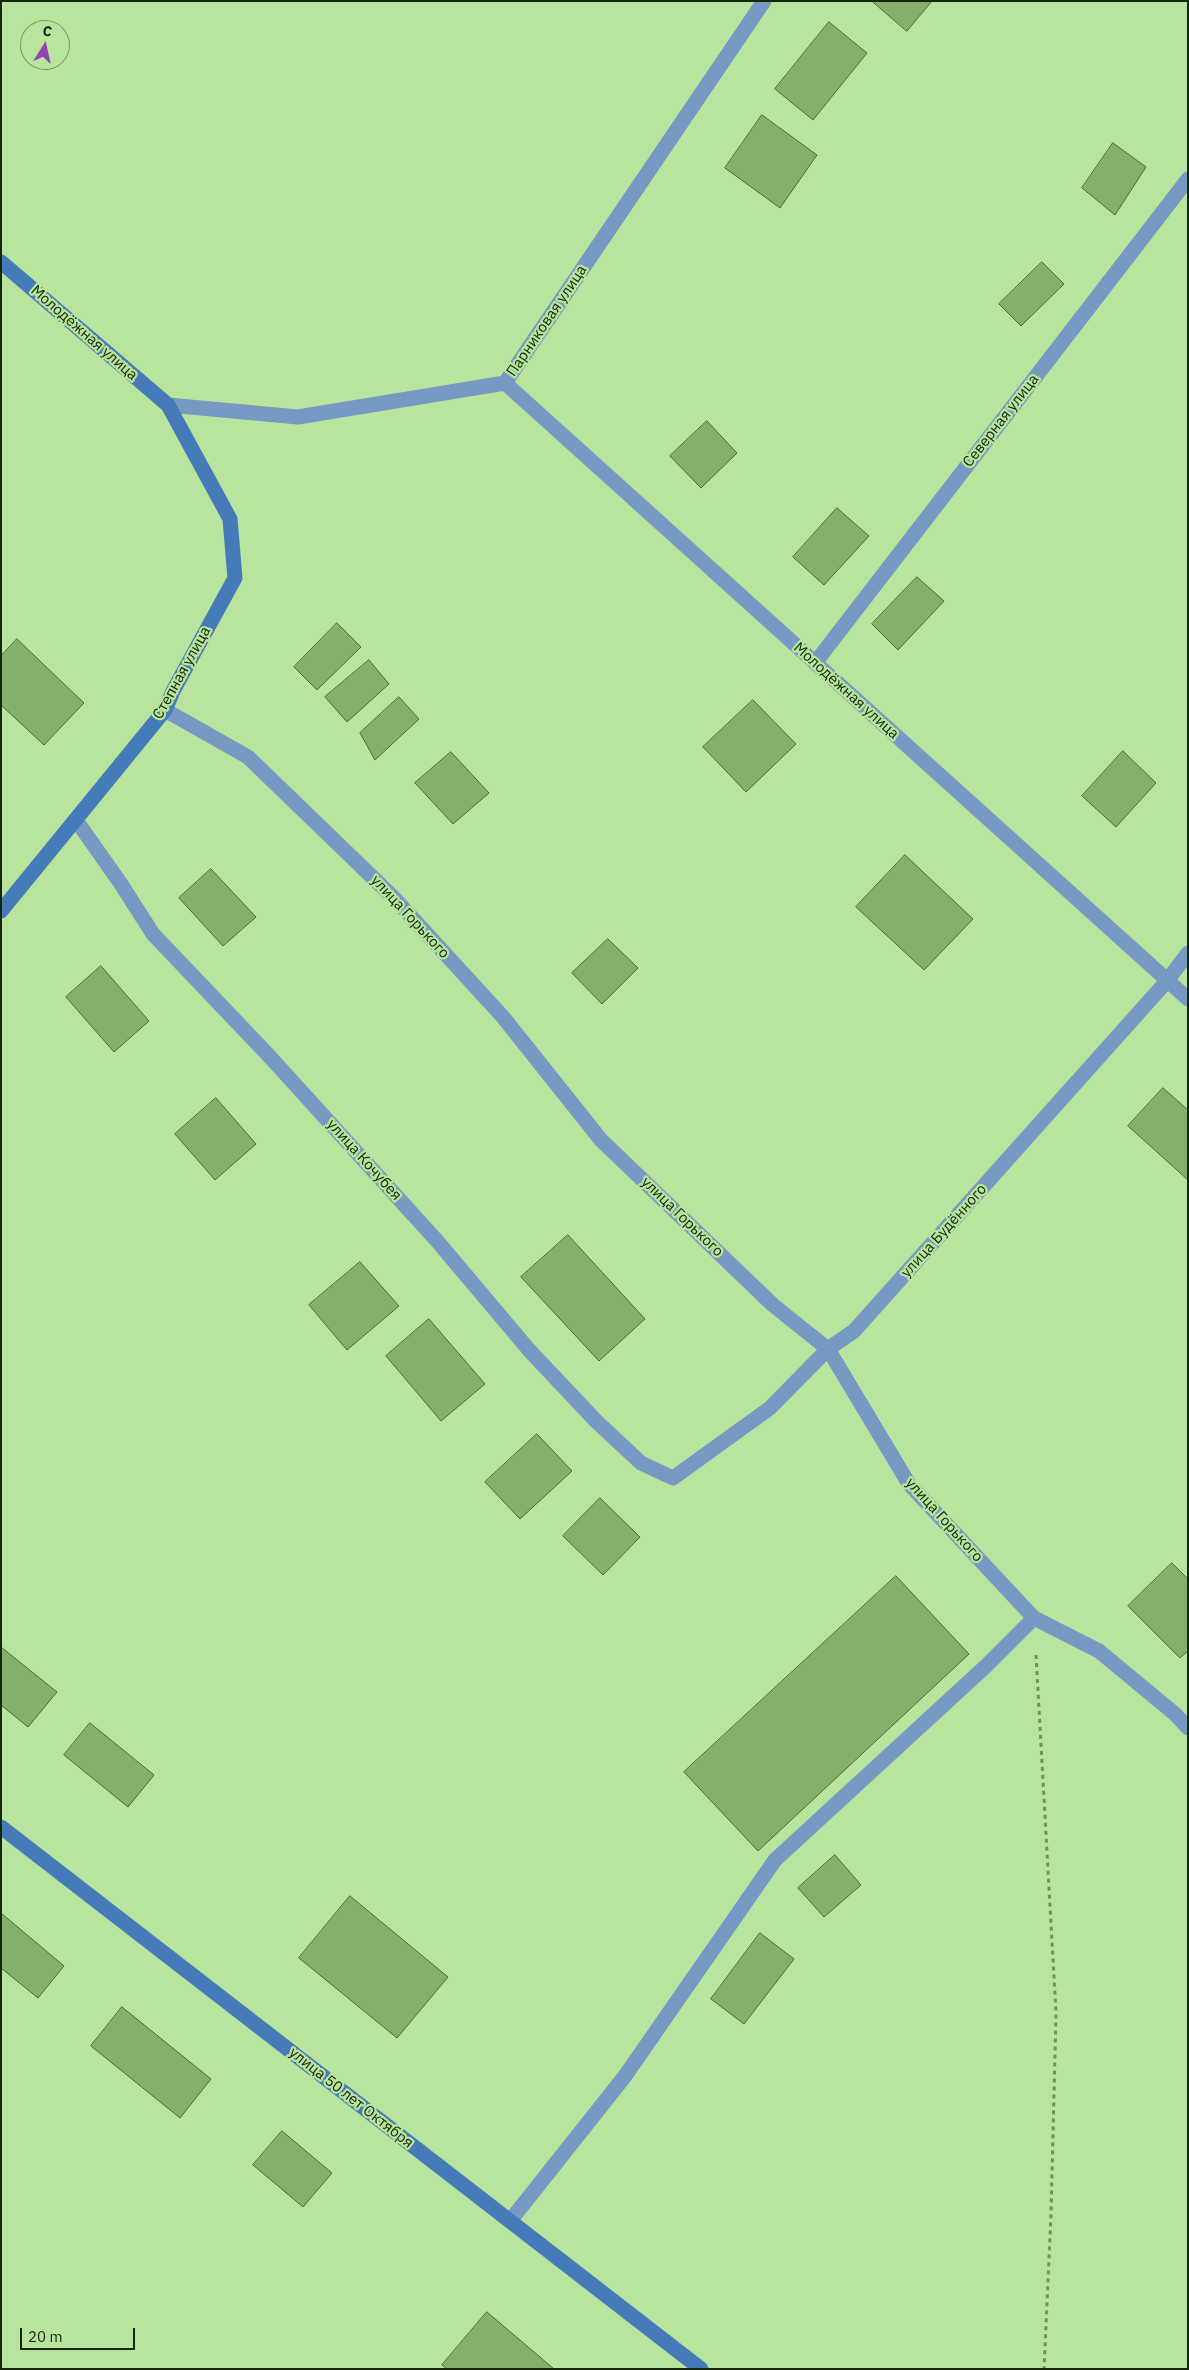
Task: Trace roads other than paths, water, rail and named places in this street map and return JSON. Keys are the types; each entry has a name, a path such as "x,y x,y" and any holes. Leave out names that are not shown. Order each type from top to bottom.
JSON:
{"street":[{"name":"Парниковая улица","path":"168,405 298,417 505,383 764,1"},
{"name":"Северная улица","path":"815,663 1188,179"},
{"name":"Молодёжная улица","path":"1,262 168,405"},
{"name":"Молодёжная улица","path":"505,383 1188,999"},
{"name":"Степная улица","path":"1,911 164,710 172,691 235,578 230,519 168,405"},
{"name":"улица Горького","path":"164,710 248,757 388,892 503,1017 601,1140 773,1305 828,1349 909,1484 1034,1618 1099,1651 1175,1714 1188,1728"},
{"name":"улица Кочубея","path":"76,820 153,934 271,1058 432,1234 530,1350 596,1421 641,1463 673,1478"},
{"name":"улица Будённого","path":"673,1478 770,1408 828,1349 854,1331 1167,981 1188,953"},
{"path":"510,2221 625,2076 775,1860 986,1666 1034,1618"},
{"name":"улица 50 лет Октября","path":"1,1827 701,2369"}]}
